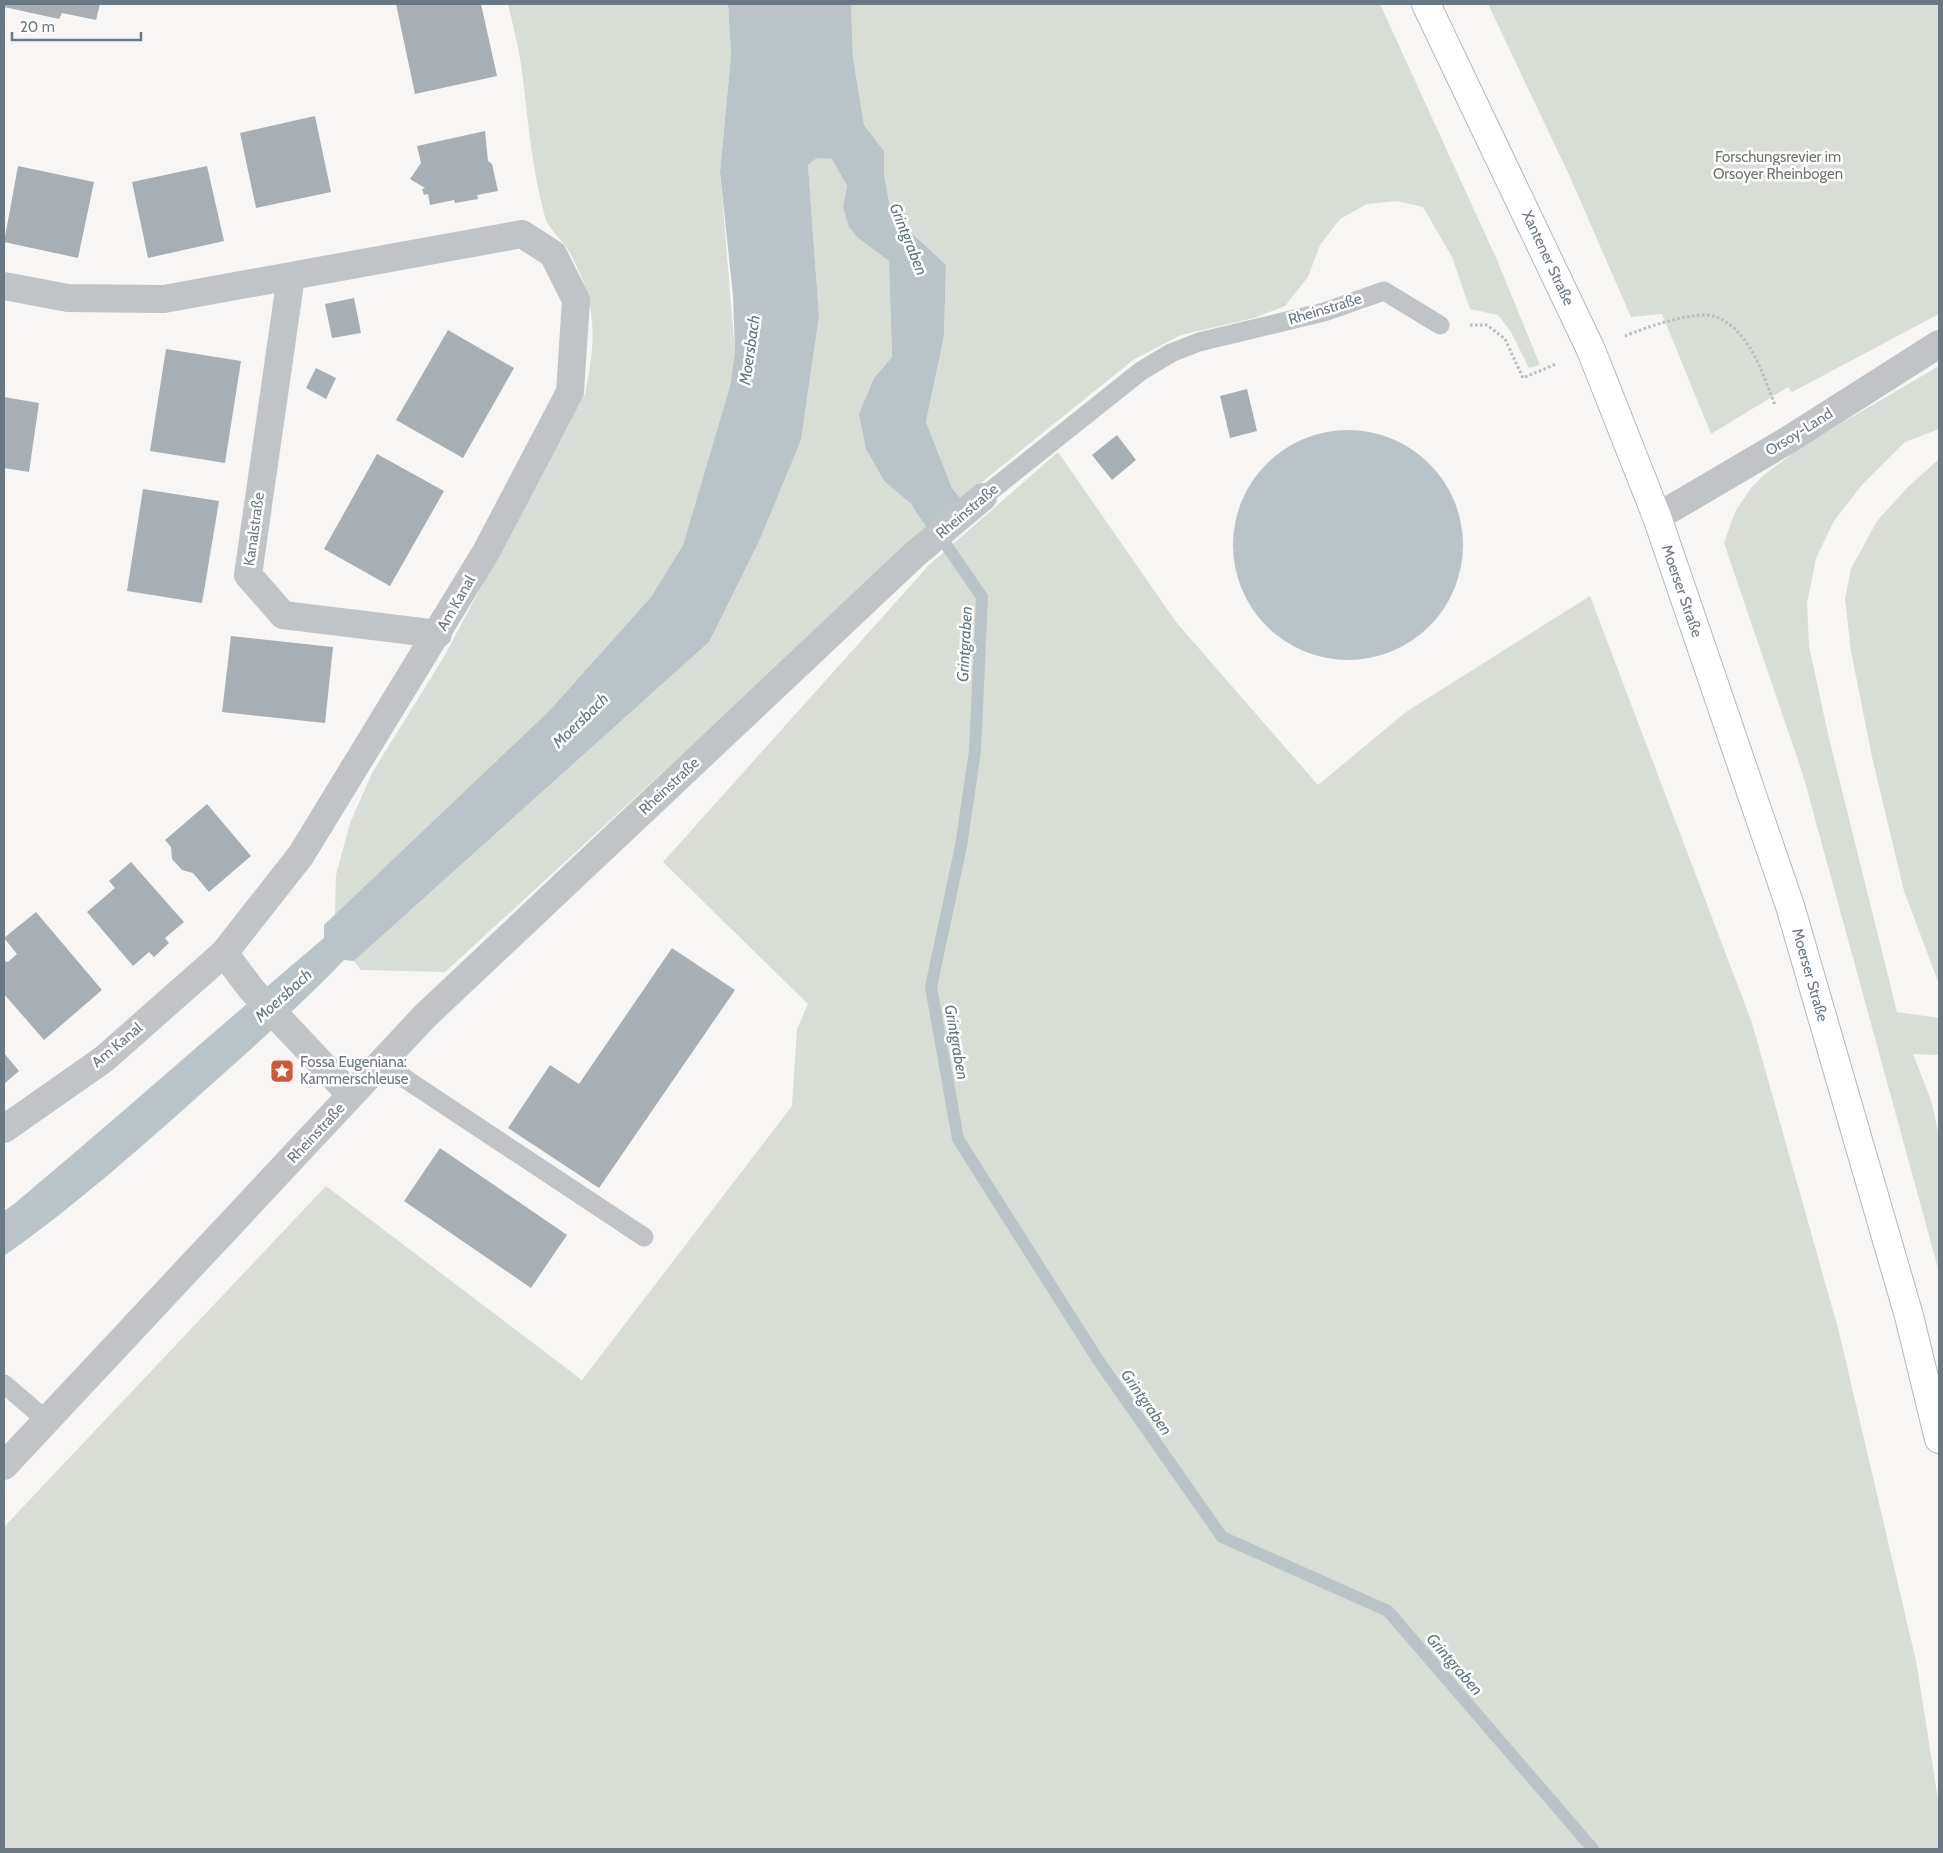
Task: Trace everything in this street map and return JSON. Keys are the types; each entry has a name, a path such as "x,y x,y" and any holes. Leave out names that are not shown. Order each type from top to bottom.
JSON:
{"main road":[{"name":"Xantener Straße","path":"1426,4 1592,350 1657,517"},
{"name":"Moerser Straße","path":"1657,517 1790,906 1909,1316 1939,1439"}],"street":[{"name":"Am Kanal","path":"4,1129 104,1058 224,953 301,855 438,634 486,552 570,392 576,300 553,254 522,234 290,276"},
{"path":"4,286 68,298 164,298 290,276"},
{"name":"Kanalstraße","path":"290,276 248,575 283,615 438,634"},
{"name":"Orsoy-Land","path":"1657,517 1788,440 1939,344"},
{"name":"Rheinstraße","path":"4,1466 425,1016 914,555 983,497"},
{"path":"224,953 252,990 352,1095"}],"lane":[{"name":"Rheinstraße","path":"983,497 1140,371 1171,353 1200,342 1324,312 1384,291 1440,325"},
{"path":"383,1061 407,1080 644,1237"},
{"path":"4,1384 46,1420"}],"green space":[{"path":"508,4 728,4 731,55 720,172 735,352 730,386 683,545 651,597 549,711 335,915 336,875 350,823 372,773 442,660 585,394 589,375 593,340 590,307 580,273 571,255 549,226 545,217 528,126 521,62"},
{"path":"851,4 1380,4 1497,260 1540,365 1529,368 1511,332 1498,315 1470,309 1452,257 1423,207 1397,201 1367,204 1340,219 1320,245 1308,277 1285,306 1254,318 1181,335 1133,360 961,499 952,488 926,422 944,336 946,265 900,222 889,202 884,175 884,151 864,125 853,58"},
{"name":"Forschungsrevier im Orsoyer Rheinbogen","path":"1488,4 1939,4 1939,314 1792,392 1788,387 1711,434 1662,314 1631,317 1570,177"},
{"path":"817,158 832,158 847,186 843,207 858,238 889,261 892,357 874,378 885,482 934,523 445,972 361,970 354,961 709,642 801,440 819,316 808,165"},
{"path":"1939,366 1939,429 1905,442 1861,486 1834,521 1816,558 1807,603 1809,646 1828,734 1897,1012 1939,1018 1939,1055 1913,1054 1931,1100 1939,1136 1939,1272 1803,775 1724,543 1735,512 1751,488 1764,475 1804,445"},
{"path":"1058,452 1176,622 1318,785 1406,712 1590,596 1752,1023 1839,1332 1916,1661 1939,1805 1939,1849 4,1849 4,1527 326,1186 582,1380 792,1106 797,1029 808,1004 663,862 929,565"},
{"path":"1939,459 1939,984 1904,891 1872,757 1851,651 1845,599 1851,569 1877,521 1909,486"}],"water":[{"name":"Moersbach","path":"728,4 851,4 853,58 864,125 884,151 884,175 889,202 900,222 946,265 944,336 926,422 952,488 961,499 934,523 885,482 866,449 859,414 874,378 892,357 889,261 858,238 849,227 843,207 847,186 832,159 817,158 808,165 819,316 801,440 759,541 709,642 354,961 344,960 275,1028 130,1156 56,1218 4,1256 4,1211 324,938 324,925 549,711 651,597 683,545 730,386 735,352 733,296 720,172 731,55"},
{"path":"1348,430 1370,432 1392,439 1412,449 1437,472 1444,481 1458,512 1463,545 1461,567 1454,589 1444,609 1421,634 1412,641 1381,655 1348,660 1326,658 1304,651 1284,641 1259,618 1252,609 1238,578 1233,545 1235,523 1242,501 1252,481 1275,456 1284,449 1315,435"}],"building":[{"path":"4,4 100,4 96,20 62,13 59,19 4,7"},
{"path":"396,4 481,4 497,76 415,94"},
{"path":"315,116 331,192 256,208 240,133"},
{"path":"485,131 488,161 492,164 498,191 477,195 478,199 455,203 454,200 430,205 428,194 424,195 422,189 425,188 410,179 421,163 417,146"},
{"path":"18,166 94,182 78,258 4,242"},
{"path":"207,166 224,241 148,258 132,182"},
{"path":"354,298 361,333 332,338 325,304"},
{"path":"448,330 514,368 463,458 396,420"},
{"path":"166,349 241,361 225,463 150,451"},
{"path":"316,368 336,378 326,399 306,388"},
{"path":"1247,389 1257,431 1230,438 1220,396"},
{"path":"4,397 39,403 29,472 4,468"},
{"path":"1117,435 1136,460 1112,480 1092,455"},
{"path":"377,454 444,491 390,586 324,549"},
{"path":"143,489 219,501 202,603 127,591"},
{"path":"231,636 333,647 325,723 222,712"},
{"path":"207,804 251,856 209,892 193,873 182,870 172,859 171,847 165,840"},
{"path":"131,862 184,922 165,938 169,943 154,957 149,952 133,966 87,912 115,888 109,881"},
{"path":"36,912 102,990 44,1040 4,994 4,961 8,962 17,954 4,938"},
{"path":"672,948 735,990 599,1188 508,1128 550,1065 579,1084"},
{"path":"4,1053 19,1071 4,1084"},
{"path":"440,1148 567,1235 531,1288 404,1201"}],"waterway":[{"name":"Grintgraben","path":"918,504 982,597 975,751 961,846 931,987 958,1139 1098,1360 1222,1537 1388,1611 1593,1849"}],"place":[{"name":"Fossa Eugeniana: Kammerschleuse","path":"282,1071"}]}
